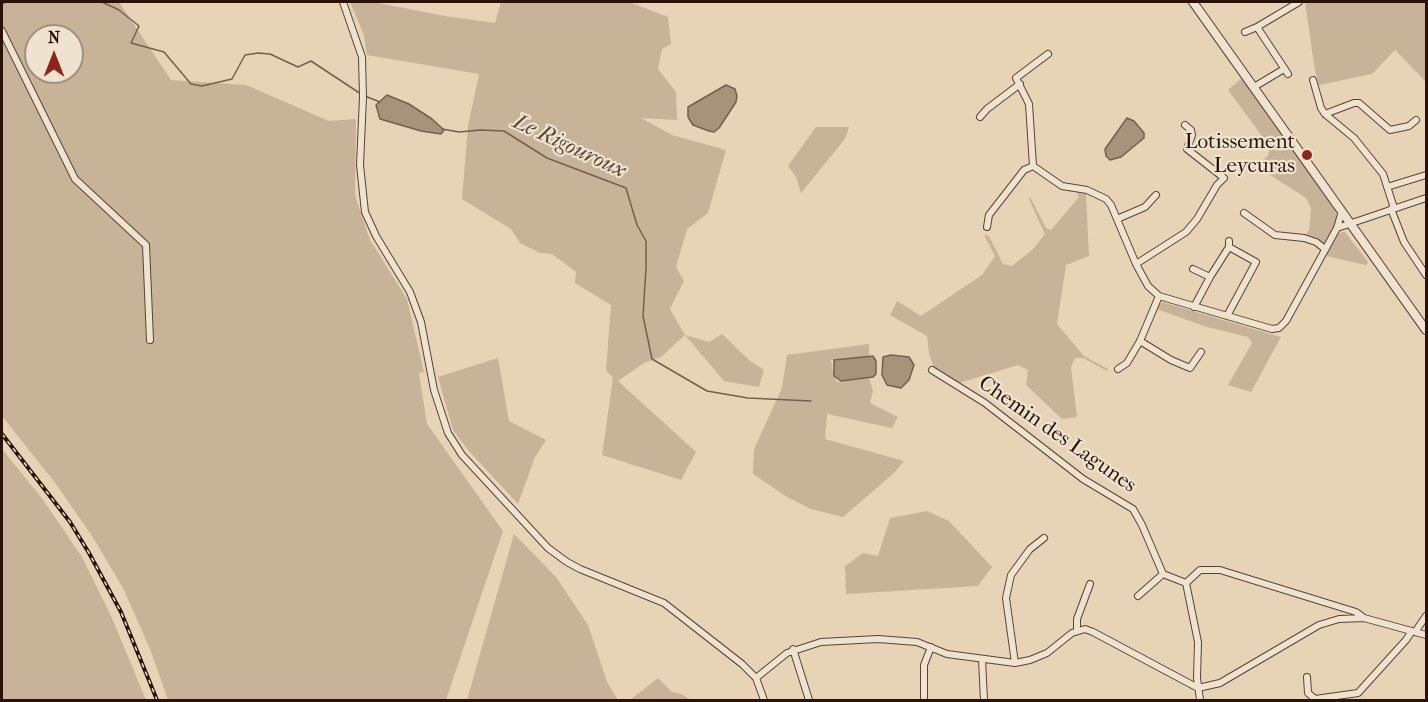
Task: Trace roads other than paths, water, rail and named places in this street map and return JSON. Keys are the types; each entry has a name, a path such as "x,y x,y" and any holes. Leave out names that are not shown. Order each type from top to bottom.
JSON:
{"street":[{"path":"343,2 362,57 360,165 365,212 376,236 410,292 421,322 434,390 448,432 462,455 548,548 580,569 664,603 742,664 756,678 764,700"},
{"path":"1193,2 1426,330"},
{"path":"1245,32 1299,2"},
{"path":"1254,87 1286,71 1257,27"},
{"path":"2,31 75,179 146,245 150,340"},
{"path":"1033,166 1029,104 1017,78 1048,54"},
{"path":"1313,80 1325,114 1354,138 1383,174 1404,242 1426,274"},
{"path":"980,117 1020,84"},
{"path":"1325,114 1353,103 1359,103 1390,130 1409,126 1416,120"},
{"path":"1136,264 1186,232 1197,219 1217,184 1224,178 1187,149 1192,135 1191,130 1185,124"},
{"path":"1033,166 1062,186 1087,190 1106,199 1136,264 1149,286 1159,296 1272,328 1279,328 1286,321 1337,228 1342,211"},
{"path":"987,227 989,215 1024,170 1033,166"},
{"path":"1387,187 1426,175"},
{"path":"1117,219 1145,207 1156,195"},
{"path":"1337,228 1426,198"},
{"path":"1244,213 1275,235 1304,238 1316,242 1325,249"},
{"path":"1194,307 1229,244 1256,262 1227,316"},
{"path":"1193,269 1209,278"},
{"path":"1118,369 1127,363 1140,341 1159,296"},
{"path":"1140,341 1171,360 1190,368 1201,352"},
{"name":"Chemin des Lagunes","path":"932,370 985,403 1083,479 1133,509 1163,574"},
{"path":"1015,663 1006,598 1011,575 1030,549 1044,538"},
{"path":"1186,583 1200,570 1220,570 1356,612 1364,618"},
{"path":"1138,596 1163,574 1186,583"},
{"path":"1186,583 1198,642 1200,700"},
{"path":"1077,631 1077,619 1090,584"},
{"path":"1307,677 1308,693 1314,699 1358,693 1426,616"},
{"path":"756,678 793,649 821,642 878,639 917,642 947,654 1015,663 1047,653 1072,633 1085,630 1093,632 1198,688 1220,684 1318,625 1339,619 1376,620 1426,635"},
{"path":"924,700 924,666 932,647"},
{"path":"793,649 809,700"},
{"path":"982,659 984,700"}],"waterway":[{"name":"Le Rigouroux","path":"2,4 6,2"},
{"name":"Le Rigouroux","path":"102,2 119,10 139,26 131,43 164,52 191,84 202,86 232,79 245,55 258,53 270,54 298,67 311,61 361,94"},
{"name":"Le Rigouroux","path":"365,96 380,102"},
{"name":"Le Rigouroux","path":"442,129 459,132 504,131 547,158 626,188 637,225 646,241 643,316 652,359 707,391 748,398 811,401"}],"railway":[{"path":"2,434 70,522 89,553 121,612 157,700"}],"place":[{"name":"Lotissement Leycuras","path":"1307,155"}]}
